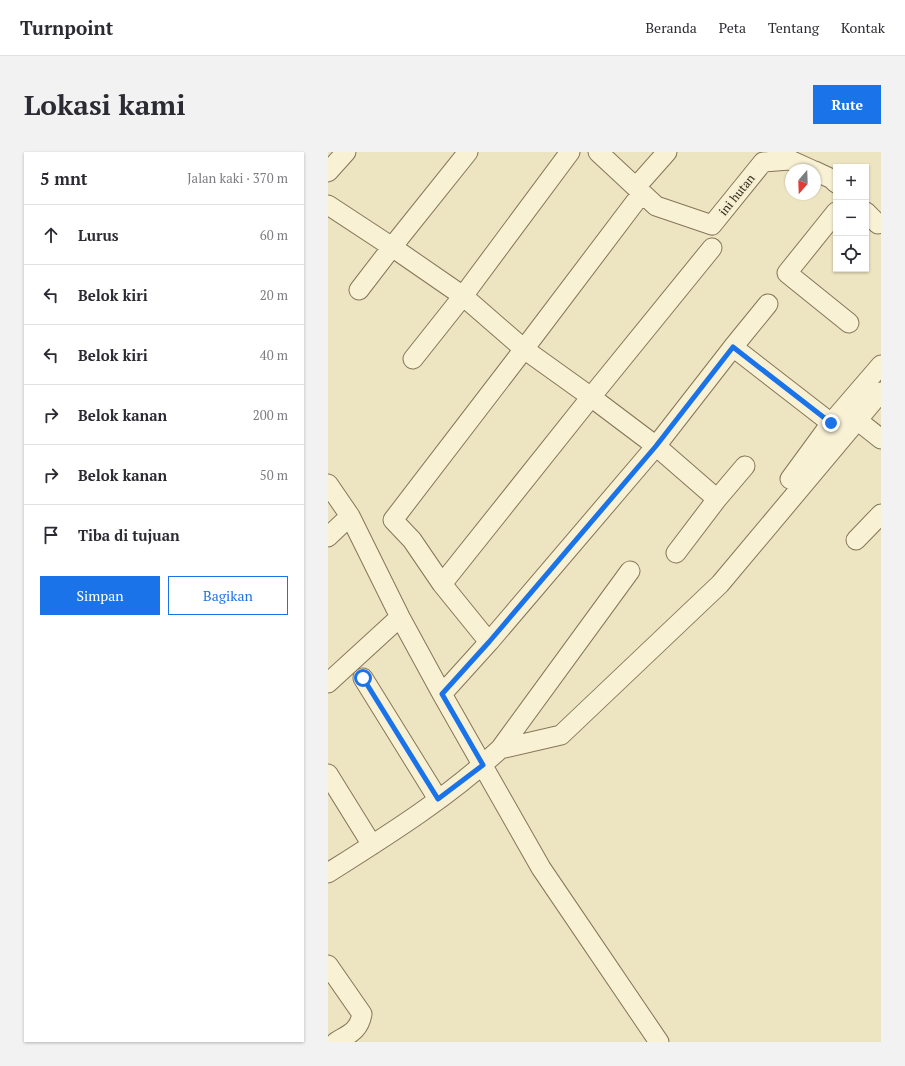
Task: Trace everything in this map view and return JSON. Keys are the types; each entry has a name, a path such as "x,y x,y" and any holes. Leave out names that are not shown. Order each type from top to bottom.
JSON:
{"street":[{"path":"328,172 346,152"},
{"path":"359,290 392,246 468,152"},
{"path":"413,359 463,296 570,152"},
{"path":"598,152 639,190"},
{"path":"489,642 442,584 412,540 392,520 524,349 667,152"},
{"name":"ini hutan","path":"639,190 656,206 712,225 764,162 790,160 799,164"},
{"path":"821,174 833,180"},
{"path":"328,205 392,246 463,296 524,349 656,446 717,499"},
{"path":"833,216 787,273 849,323"},
{"path":"442,584 712,248"},
{"path":"442,694 489,642 656,446 768,304"},
{"path":"733,347 831,423"},
{"path":"790,479 831,423 881,365"},
{"path":"500,749 561,735 720,584 881,392"},
{"path":"857,420 881,439"},
{"path":"676,553 717,499 745,466"},
{"path":"328,484 350,516 400,618 541,868 658,1042"},
{"path":"856,540 881,514"},
{"path":"328,538 350,516"},
{"path":"328,873 405,824 483,765 500,749 630,571"},
{"path":"328,683 400,618"},
{"path":"363,678 438,799"},
{"path":"328,774 372,845"},
{"path":"328,965 362,1014 360,1023 354,1030 336,1042"}],"route":[{"path":"363,678 438,799 483,765 442,694 489,642 656,446 733,347 831,423"}]}
